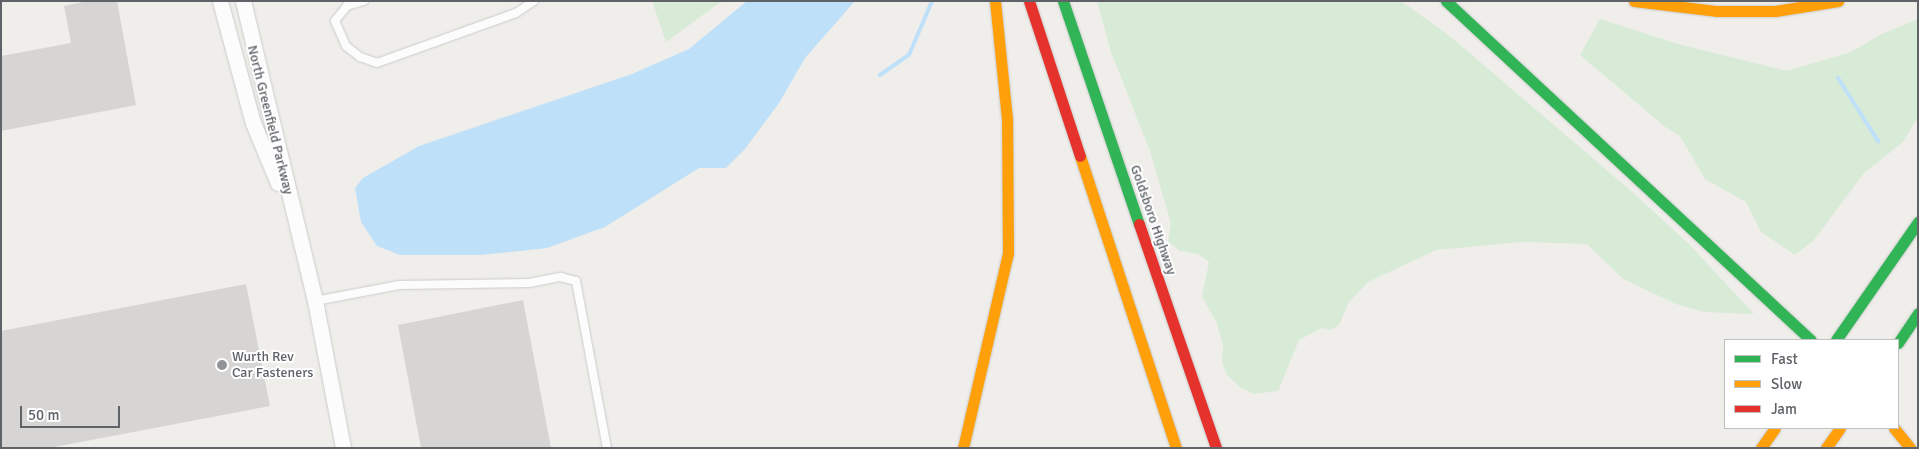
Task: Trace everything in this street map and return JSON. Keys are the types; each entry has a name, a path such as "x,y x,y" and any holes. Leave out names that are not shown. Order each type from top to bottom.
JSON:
{"main road":[{"path":"963,448 1008,253 1007,119 995,1"},
{"path":"1029,1 1176,448"},
{"name":"Goldsboro Highway","path":"1063,1 1216,448"},
{"path":"1446,1 1810,339"},
{"path":"1634,1 1717,11 1775,12 1838,1"},
{"path":"1837,339 1918,222"},
{"path":"1899,342 1918,313"},
{"path":"1761,448 1774,429"},
{"path":"1826,448 1839,429"},
{"path":"1895,429 1910,448"}],"street":[{"name":"North Greenfield Parkway","path":"220,1 253,123 300,238"},
{"name":"North Greenfield Parkway","path":"243,1 315,301 343,448"}],"lane":[{"path":"364,1 347,6 335,21 346,46 360,58 377,63 516,13 534,1"},
{"path":"315,301 400,285 529,283 560,277 576,281 607,448"}],"green space":[{"path":"652,1 722,1 666,42"},
{"path":"1097,1 1401,1 1451,37 1631,191 1689,244 1754,314 1705,312 1676,304 1623,279 1587,244 1521,242 1436,250 1368,282 1349,302 1339,325 1330,330 1322,328 1299,340 1278,391 1254,394 1241,388 1227,375 1222,363 1223,345 1216,321 1202,297 1209,262 1198,254 1180,251 1168,242 1171,223 1150,151 1111,52"},
{"path":"1600,19 1678,44 1787,71 1851,52 1882,34 1918,19 1918,117 1903,142 1864,173 1814,240 1795,255 1761,232 1746,202 1705,179 1680,136 1664,126 1580,55"}],"water":[{"path":"747,1 855,1 805,58 779,103 745,149 726,168 699,168 605,227 547,248 481,255 400,255 377,246 361,222 355,188 363,178 419,146 632,74 689,49"}],"building":[{"path":"88,1 117,1 136,105 1,131 1,56 71,43 64,6"},
{"path":"246,284 270,406 49,448 1,448 1,331"},
{"path":"523,300 551,448 421,448 398,325"}],"waterway":[{"path":"880,75 909,55 932,1"},
{"path":"1838,78 1878,141"}],"traffic: fast":[{"path":"1063,1 1139,224"},
{"path":"1446,1 1810,339"},
{"path":"1837,339 1918,222"},
{"path":"1899,342 1918,313"}],"traffic: slow":[{"path":"963,448 1008,253 1007,119 995,1"},
{"path":"1634,1 1717,11 1775,11 1838,1"},
{"path":"1080,156 1176,448"},
{"path":"1761,448 1774,429"},
{"path":"1826,448 1839,429"},
{"path":"1895,429 1910,448"}],"traffic: jam":[{"path":"1029,1 1080,156"},
{"path":"1139,224 1216,448"}],"place":[{"name":"Wurth Rev Car Fasteners","path":"222,365"}]}
